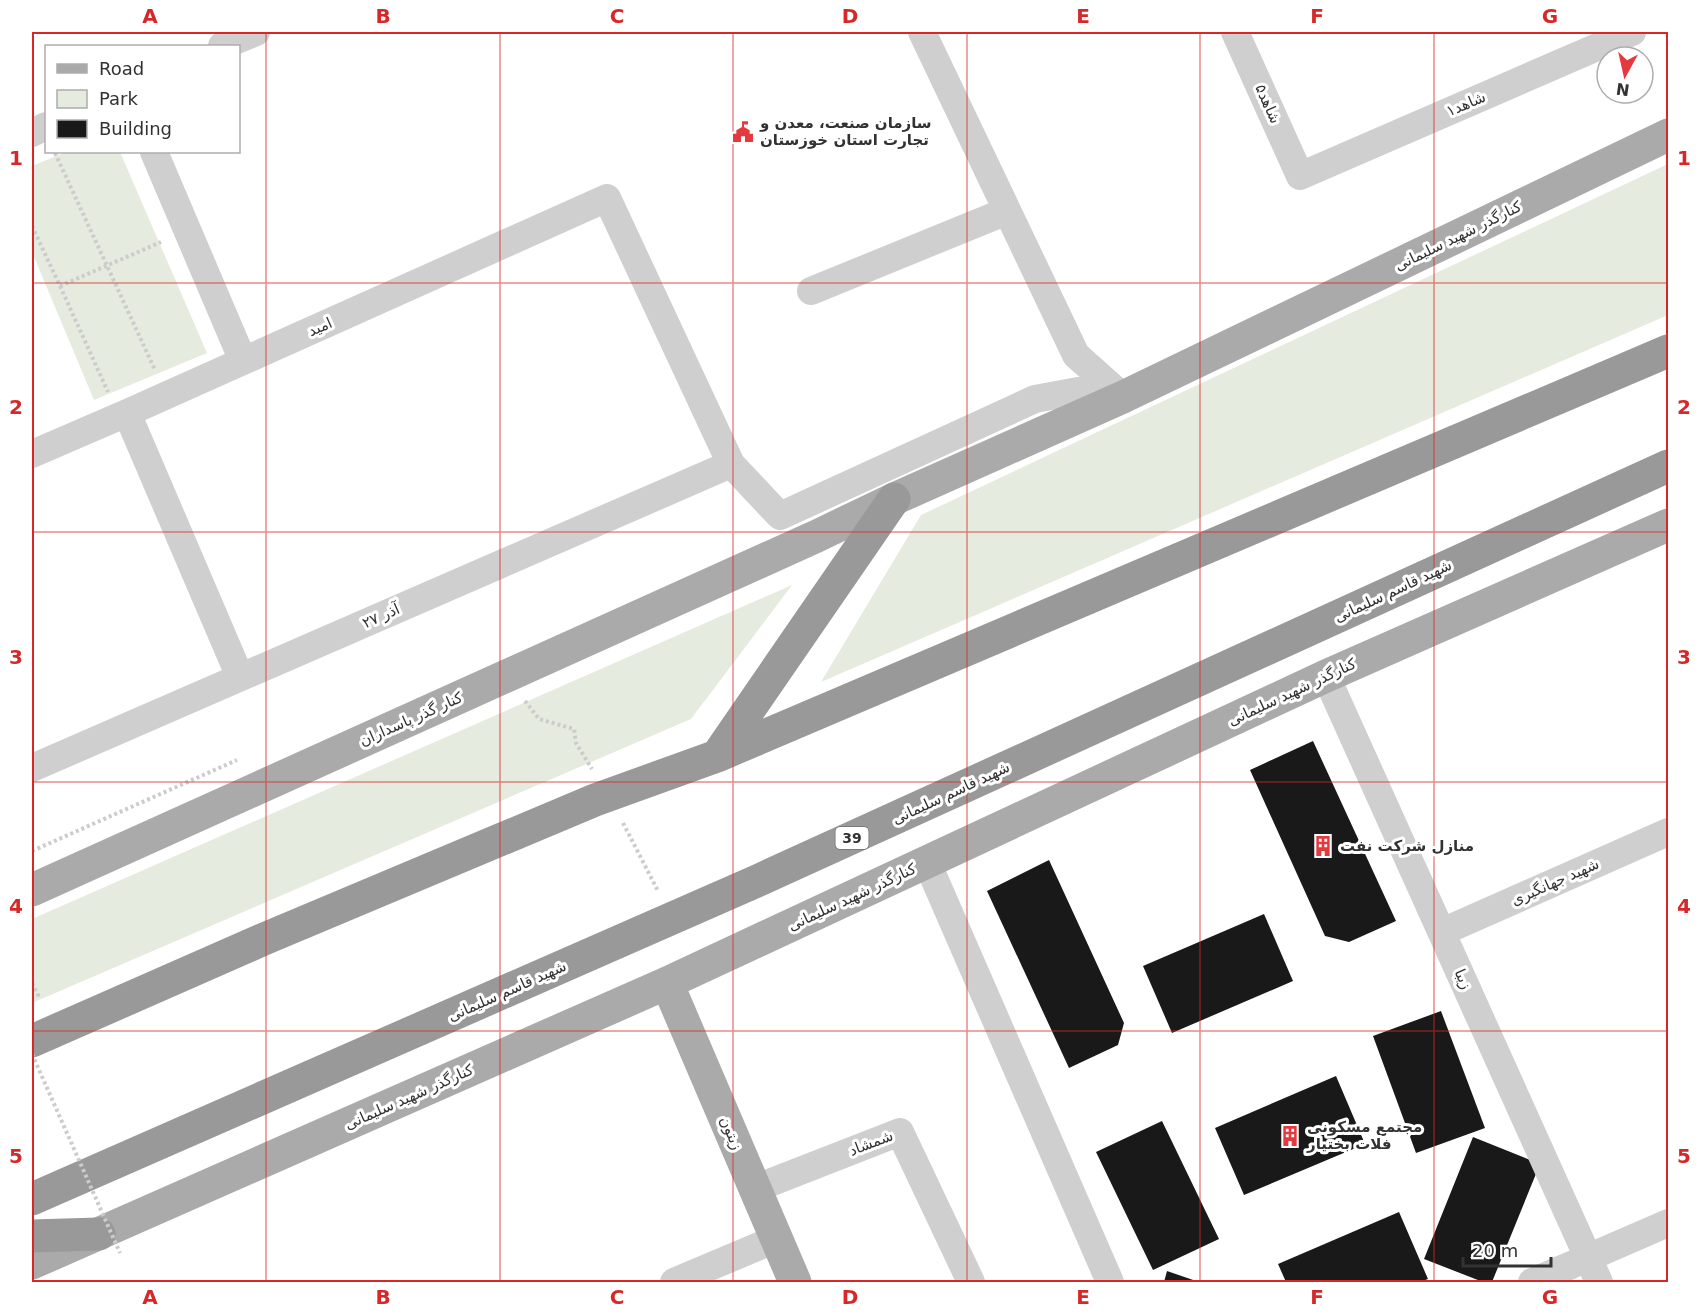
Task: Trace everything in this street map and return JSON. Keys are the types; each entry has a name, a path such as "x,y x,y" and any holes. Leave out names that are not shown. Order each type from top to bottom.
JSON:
{"highway":[{"path":"32,1041 264,939 595,800 717,756 1668,351"},
{"name":"شهید قاسم سلیمانی","path":"32,1199 757,881 1668,465"},
{"path":"717,756 894,499"},
{"path":"32,1236 110,1243"}],"main road":[{"name":"کنارگذر شهید سلیمانی","path":"790,548 1123,397 1668,135"},
{"name":"کنارگذر شهید سلیمانی","path":"32,1263 110,1243 1326,676 1668,525"},
{"name":"کنار گذر پاسداران","path":"32,890 790,548"},
{"name":"زیتون","path":"667,983 795,1282"}],"street":[{"path":"224,45 256,32"},
{"path":"922,32 1076,355 1123,397"},
{"name":"شاهد۵","path":"1235,32 1300,176"},
{"name":"شاهد۱","path":"1300,176 1632,32"},
{"path":"154,153 243,361"},
{"name":"امید","path":"32,454 119,406 166,395 607,198 731,464"},
{"path":"812,291 1007,211"},
{"path":"731,464 780,516 1035,399 1078,392 1123,397"},
{"path":"119,406 240,677"},
{"name":"آذر ۲۷","path":"32,768 731,464"},
{"name":"زیبا","path":"1326,676 1594,1270"},
{"name":"شهید جهانگیری","path":"1442,932 1668,832"},
{"path":"927,862 1110,1282"},
{"name":"شمشاد","path":"754,1189 900,1132 971,1282"},
{"path":"1532,1282 1594,1270 1668,1223"},
{"path":"674,1282 776,1239"}],"path":[{"path":"55,153 166,395"},
{"path":"32,226 119,406"},
{"path":"60,286 188,230"},
{"path":"32,983 38,995 32,998"},
{"path":"32,1054 110,1243"}],"green space":[{"path":"64,153 120,153 207,353 94,400 32,252 32,166"},
{"path":"1668,164 1668,315 821,682 921,515"},
{"path":"792,585 691,719 32,1003 32,919"}],"building":[{"name":"منازل شرکت نفت","path":"1313,741 1396,921 1349,942 1325,936 1250,770"},
{"path":"1049,860 1124,1023 1118,1045 1069,1068 987,891"},
{"path":"1264,914 1293,981 1172,1033 1143,966"},
{"path":"1441,1011 1485,1128 1416,1153 1373,1036"},
{"name":"مجتمع مسکونی فلات بختیار","path":"1336,1076 1365,1144 1244,1195 1215,1128"},
{"path":"1162,1121 1219,1239 1153,1270 1096,1152"},
{"path":"1473,1137 1540,1164 1492,1282 1483,1282 1424,1259"},
{"path":"1399,1212 1428,1279 1420,1282 1286,1282 1278,1264"},
{"path":"1167,1271 1199,1282 1164,1282"}],"place":[{"name":"سازمان صنعت، معدن و تجارت استان خوزستان","path":"743,132"},
{"name":"منازل شرکت نفت","path":"1323,846"},
{"name":"مجتمع مسکونی فلات بختیار","path":"1290,1136"}]}
